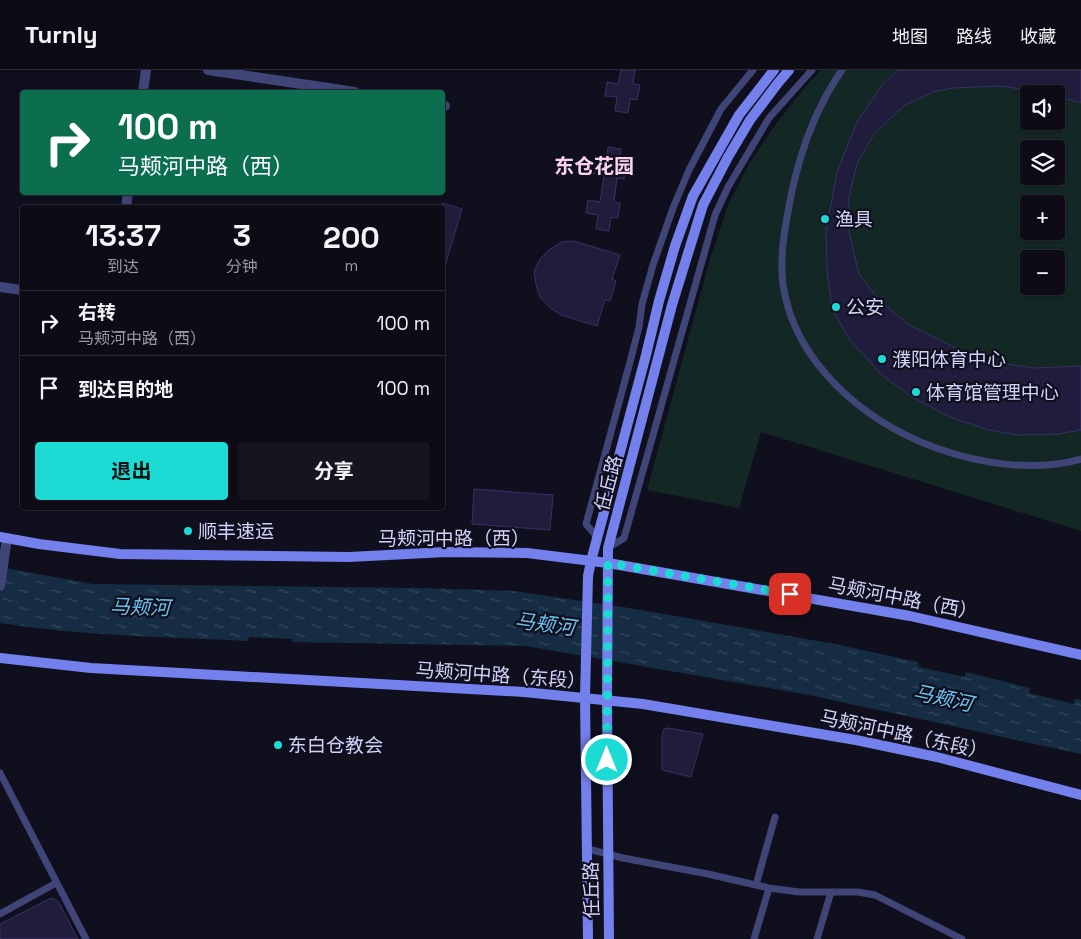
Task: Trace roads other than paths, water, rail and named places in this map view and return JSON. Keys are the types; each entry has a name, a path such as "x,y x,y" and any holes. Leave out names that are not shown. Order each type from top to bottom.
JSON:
{"street":[{"path":"143,90 146,70"},
{"path":"208,70 342,90"},
{"name":"任丘路","path":"588,939 585,697 590,561 659,301 675,246 693,196 739,115 774,70"},
{"name":"任丘路","path":"609,939 608,548 672,305 703,205 728,156 750,120 789,70"},
{"path":"0,287 20,290"},
{"path":"0,586 5,551 4,537"},
{"name":"马颊河中路（西）","path":"4,537 39,544 120,554 349,557 477,552 527,554 608,563 910,616 1081,655"},
{"name":"马颊河中路（东段）","path":"0,658 91,668 585,697 692,712 856,740 937,757 1081,795"}],"lane":[{"path":"597,537 586,524 639,328 642,304 653,265 689,170 721,109 753,70"},
{"path":"608,548 624,538 715,215 728,188 769,118 812,70"},
{"path":"842,70 827,92 797,166 783,246 783,284 792,320 810,353 834,383 857,405 919,442 956,455 993,462 1031,466 1081,459"},
{"path":"0,773 86,939"},
{"path":"756,885 776,817"},
{"path":"588,849 608,855 769,888 798,892 858,892 875,895 962,939"},
{"path":"0,914 56,883"},
{"path":"754,939 769,888"},
{"path":"817,939 831,892"}],"water":[{"name":"马颊河","path":"0,567 93,584 514,591 629,608 835,644 918,662 919,667 965,677 966,672 1030,688 1029,693 1074,704 1075,699 1081,700 1081,754 809,695 526,646 292,642 292,639 249,637 248,641 155,637 62,631 0,623"}],"place":[{"name":"渔具","path":"825,219"},
{"name":"公安","path":"836,307"},
{"name":"濮阳体育中心","path":"882,359"},
{"name":"体育馆管理中心","path":"916,392"},
{"name":"顺丰速运","path":"188,531"},
{"name":"东白仓教会","path":"278,745"}],"district":[{"name":"东仓花园","path":"594,166"}]}
